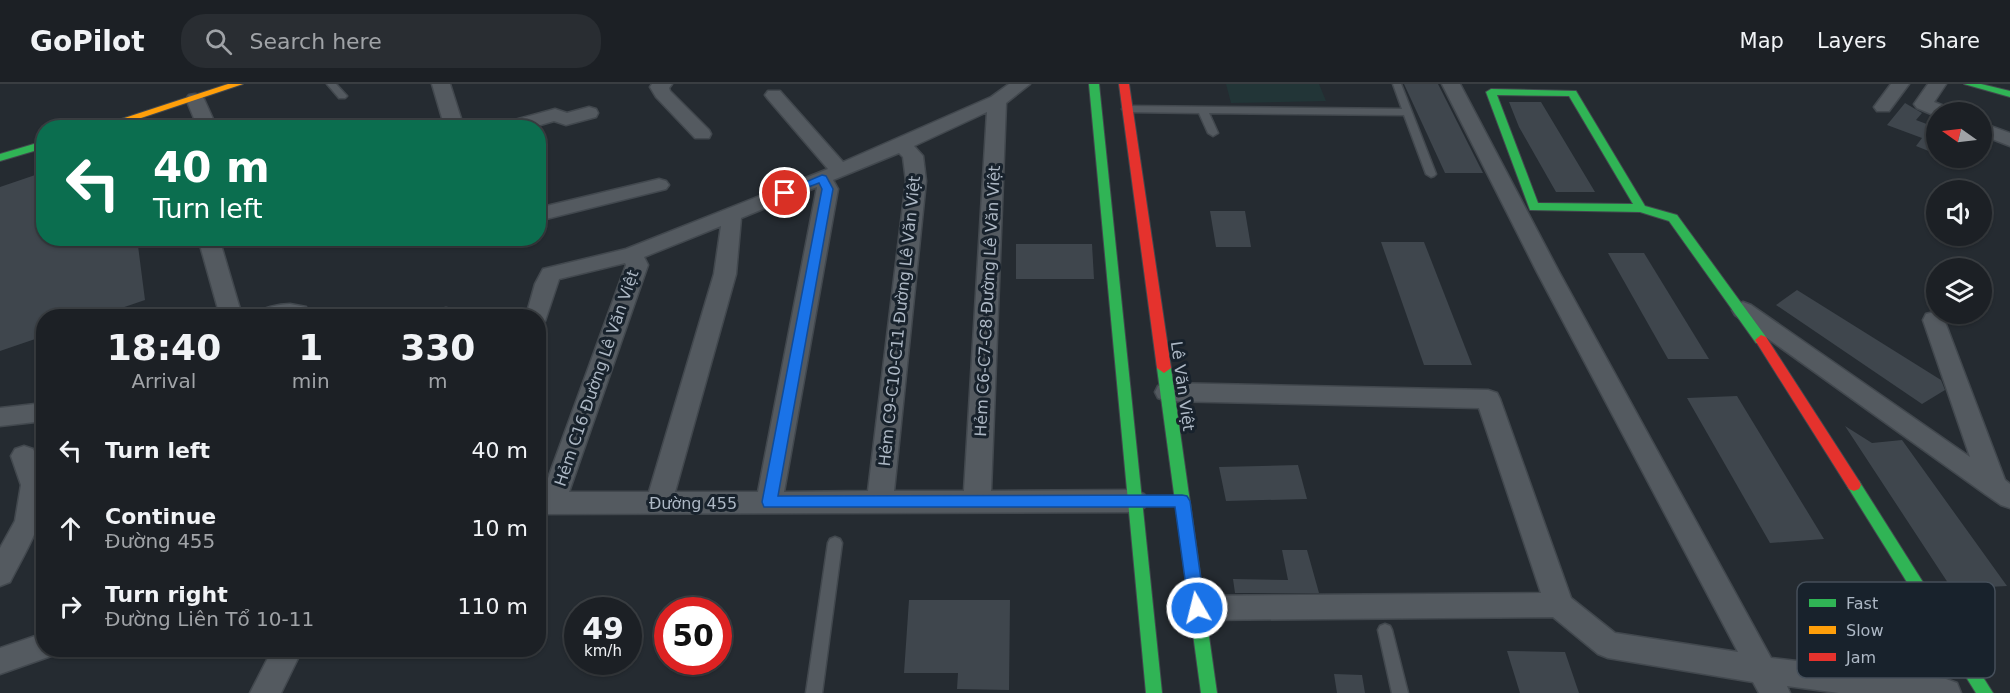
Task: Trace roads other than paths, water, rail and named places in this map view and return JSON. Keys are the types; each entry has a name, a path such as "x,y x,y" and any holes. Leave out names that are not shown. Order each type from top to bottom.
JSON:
{"main road":[{"path":"125,120 238,84"},
{"path":"1094,84 1141,501 1154,693"},
{"name":"Lê Văn Việt","path":"1124,84 1167,392 1176,501 1197,608 1209,693"},
{"path":"1970,84 2010,94"},
{"path":"1641,208 1572,93 1491,92 1534,207 1641,208 1673,218 1782,371 1914,582"},
{"path":"0,158 36,147"},
{"path":"1975,678 1984,693"}],"street":[{"path":"441,84 452,120"},
{"path":"663,84 659,87 662,93 702,134"},
{"path":"540,309 545,281 551,274 632,254 831,175 902,146 997,101 1021,84"},
{"path":"1451,84 1548,272 1769,681"},
{"path":"1883,107 1900,84"},
{"path":"1926,105 1923,104 1936,84"},
{"path":"769,502 831,175 774,95"},
{"path":"195,99 204,120"},
{"name":"Hẻm C6-C7-C8 Đường Lê Văn Việt","path":"977,501 997,101"},
{"path":"539,120 555,116 566,119 590,113"},
{"path":"1992,133 2010,140"},
{"name":"Hẻm C9-C10-C11 Đường Lê Văn Việt","path":"880,502 916,181 913,156 902,146"},
{"path":"546,213 659,185"},
{"path":"659,503 725,274 732,222 730,215"},
{"path":"210,246 229,309"},
{"name":"Hẻm C16 Đường Lê Văn Việt","path":"546,500 637,265 632,254"},
{"path":"1736,306 2002,492"},
{"path":"1936,324 2002,492"},
{"path":"1167,392 1488,399 1559,605 1608,645 1769,681 1946,693"},
{"path":"0,417 36,413"},
{"path":"0,573 28,522 34,486 24,456"},
{"name":"Đường 455","path":"546,503 1141,501"},
{"path":"1197,608 1559,605"},
{"path":"0,661 36,649"},
{"path":"265,693 283,657"}],"lane":[{"path":"331,84 342,96"},
{"path":"1397,84 1431,174"},
{"path":"1127,109 1408,112"},
{"path":"1203,110 1213,133"},
{"path":"279,309 294,307 299,309"},
{"path":"814,693 835,543"},
{"path":"1385,630 1400,693"}]}
